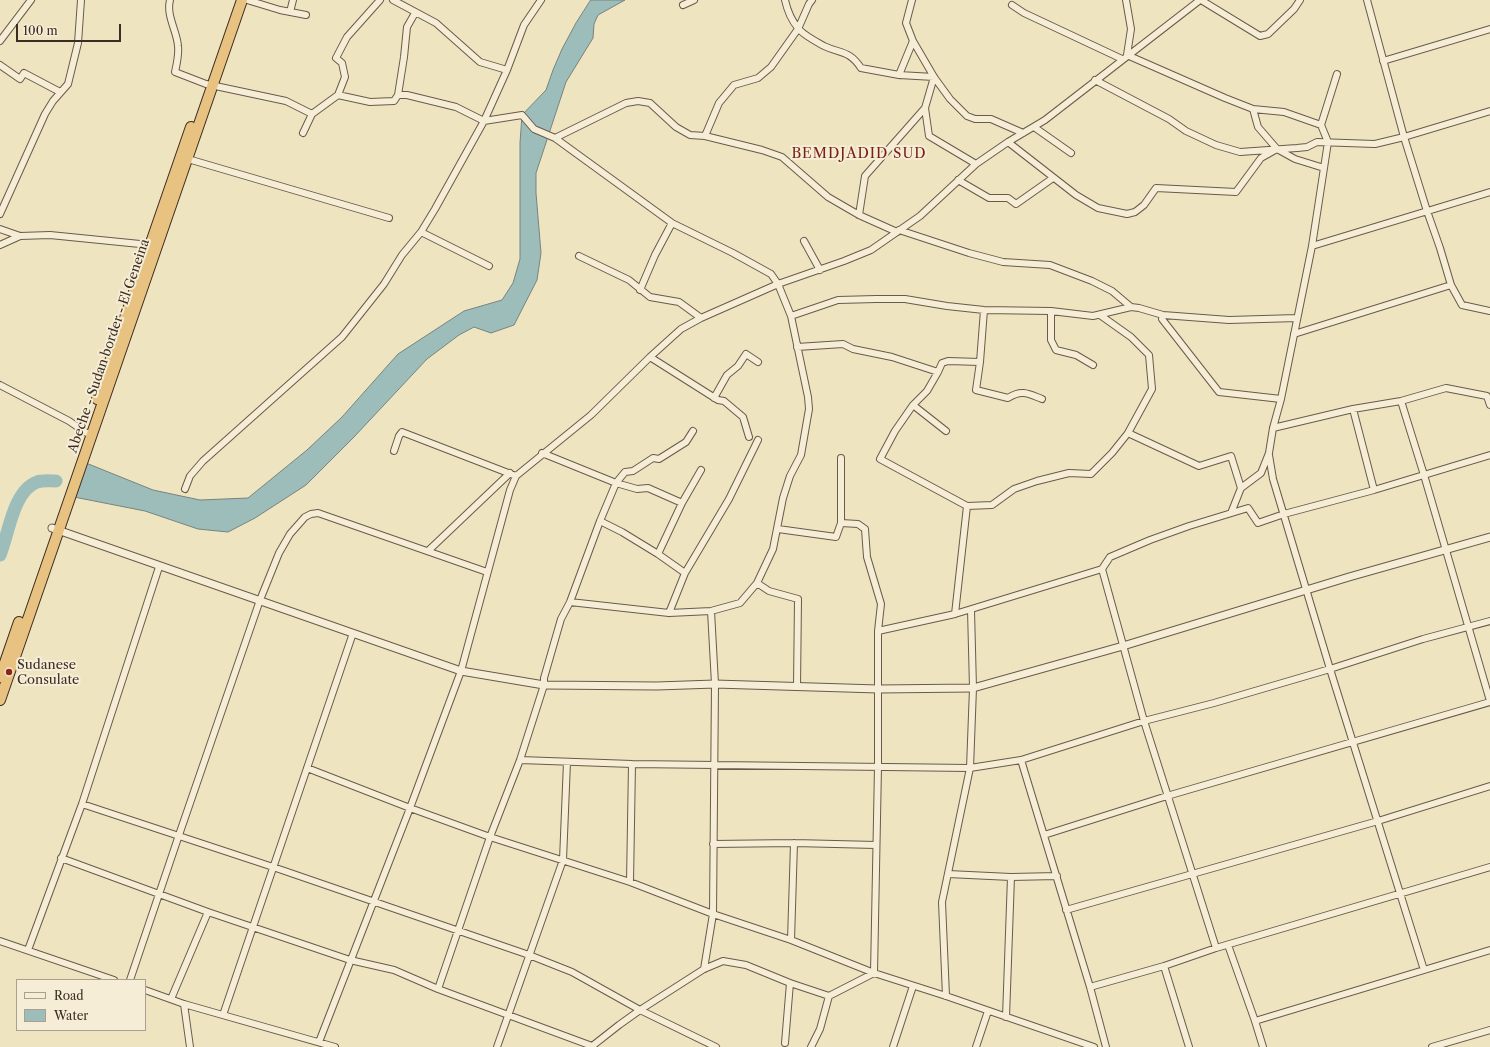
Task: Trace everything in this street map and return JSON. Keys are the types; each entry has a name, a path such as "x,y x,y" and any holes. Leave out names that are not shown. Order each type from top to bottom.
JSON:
{"highway":[{"name":"Abeche - Sudan border - El Geneina","path":"0,700 55,529 88,433 188,159 235,0"},
{"name":"Abeche - Sudan border - El Geneina","path":"107,381 150,245 209,84 242,0"},
{"name":"Abeche - Sudan border - El Geneina","path":"0,676 55,529"}],"street":[{"path":"0,42 32,0"},
{"path":"0,214 13,183 36,137 40,124 53,101 68,84 78,43 81,0"},
{"path":"170,0 168,6 178,46 178,57 175,72 209,84 286,101 312,114"},
{"path":"248,0 306,15"},
{"path":"290,12 293,0"},
{"path":"303,133 312,114 338,95 345,77 342,63 336,58 347,38 380,0"},
{"path":"393,0 429,19 480,62 507,70"},
{"path":"185,489 190,476 203,461 342,337 384,284 402,255 421,232 484,121 507,70 524,25 541,0"},
{"path":"683,5 694,0"},
{"path":"784,0 798,29 825,46 848,54 854,58 861,68 899,75 934,77"},
{"path":"705,136 719,102 734,85 758,78 767,71 798,29 812,0"},
{"path":"912,0 906,24 913,41 934,77 950,99 967,116 975,119 991,119 1023,133"},
{"path":"1127,55 1131,30 1127,1 1134,0"},
{"path":"428,551 513,474 591,416 650,357 681,329 701,318 778,284 820,270 871,250 920,216 976,164 1008,142 1034,127 1200,0 1260,36 1268,34 1294,9 1300,0"},
{"path":"1368,0 1404,137 1451,285 1462,305 1490,312"},
{"path":"1012,5 1024,13 1122,59"},
{"path":"338,95 370,102 394,101 398,95 407,27 416,12"},
{"path":"1383,61 1490,29"},
{"path":"899,75 913,41"},
{"path":"1127,55 1253,109 1284,112 1321,125"},
{"path":"0,65 20,79 24,73 60,92"},
{"path":"1231,513 1241,488 1260,473 1269,454 1273,428 1281,399 1312,246 1328,142 1321,125 1337,74"},
{"path":"934,77 925,108 929,136 976,164"},
{"path":"1095,80 1169,120 1186,131 1216,145 1240,152 1307,147 1317,142 1375,144 1404,137 1490,111"},
{"path":"398,95 407,95 456,107 484,121 522,115 534,129 555,138 672,223 771,274 778,284 791,316 808,397 809,409 801,455 790,476 782,498 778,529 773,549 757,584 740,603 711,611 669,613 570,602"},
{"path":"555,138 626,103 638,101 650,103 676,127 690,135 705,136 762,150 782,157 828,197 859,216 898,231 1004,262 1050,265 1092,281 1112,291 1131,307"},
{"path":"859,216 864,176 925,108"},
{"path":"1253,109 1258,127 1277,149 1295,159 1324,168"},
{"path":"1034,127 1071,153"},
{"path":"1008,142 1076,195 1098,208 1127,214 1135,212 1144,205 1156,188 1236,192 1261,158 1277,149"},
{"path":"188,159 389,218"},
{"path":"958,180 989,198 1008,198 1016,204 1054,178"},
{"path":"1312,246 1490,192"},
{"path":"640,290 655,255 672,223"},
{"path":"0,229 20,236 50,235 150,245"},
{"path":"421,232 489,266"},
{"path":"0,245 20,236"},
{"path":"804,241 820,270"},
{"path":"579,256 623,277 650,297 679,302 701,318"},
{"path":"1294,334 1451,285"},
{"path":"791,316 838,300 905,299 984,310 1051,311 1093,316 1131,307 1163,315 1229,320 1297,318"},
{"path":"984,310 976,390 1008,398 1013,394 1024,392 1042,399"},
{"path":"1051,311 1051,340 1056,350 1076,355 1093,366"},
{"path":"980,362 948,361 942,363 927,391 913,405 895,432 880,459 967,506 992,505 1014,489 1037,481 1069,473 1091,474 1112,453 1128,433 1152,389 1149,355 1131,337 1100,315"},
{"path":"1163,315 1162,319 1219,392 1281,399"},
{"path":"797,347 843,344 853,348 892,357 938,372"},
{"path":"714,398 727,375 738,366 746,354 758,362"},
{"path":"650,357 714,398 724,401 743,417 749,437"},
{"path":"0,385 69,421 88,433"},
{"path":"1273,428 1353,409 1401,401 1446,388 1487,396 1490,405"},
{"path":"1044,835 1167,796 1490,701 1401,401"},
{"path":"913,405 946,431"},
{"path":"1353,409 1374,490"},
{"path":"394,451 399,436 402,432 513,474"},
{"path":"438,989 490,837 520,760 544,685 544,678 561,619 570,602 600,521 616,483 625,472 633,471 653,458 659,459 686,442 693,432"},
{"path":"1128,433 1199,466 1231,456 1241,488"},
{"path":"669,613 685,573 730,499 758,440"},
{"path":"542,453 616,483 637,489 648,488 682,503"},
{"path":"1269,454 1273,479 1330,669 1378,821 1399,894 1424,970"},
{"path":"878,632 971,610 1102,569 1110,557 1157,537 1248,508 1258,523 1284,514 1374,490 1490,455"},
{"path":"778,529 836,537 840,523 840,458"},
{"path":"658,554 682,503 701,470"},
{"path":"319,1042 372,902 410,808 461,671 513,474"},
{"path":"955,614 967,506"},
{"path":"130,979 178,835 260,600 279,553 290,534 304,517 311,514 318,514 488,572"},
{"path":"600,521 622,532 658,554 685,573"},
{"path":"840,523 858,524 865,529 867,557 881,604 878,632 878,767 874,973"},
{"path":"55,529 159,567 260,600 461,671 544,685 657,686 715,684 878,689 973,688 1123,646 1445,549 1490,537"},
{"path":"28,950 82,804 159,567"},
{"path":"1102,569 1144,721 1216,948"},
{"path":"757,584 769,591 798,599 797,687"},
{"path":"946,996 942,902 970,768 973,688 971,610"},
{"path":"704,969 713,914 713,765 715,684 711,611"},
{"path":"520,760 632,764 970,768 1021,760 1144,721 1214,703 1330,669 1423,639 1490,621"},
{"path":"224,1015 353,633"},
{"path":"1021,760 1090,987 1106,1047"},
{"path":"496,1047 563,860 567,762"},
{"path":"630,882 632,764"},
{"path":"307,768 490,837 630,882 713,914 791,940 874,973 1094,1047"},
{"path":"1066,910 1378,821 1490,786"},
{"path":"82,804 273,867 528,955 572,972 640,1010 716,1047"},
{"path":"713,844 794,843 876,845"},
{"path":"791,940 794,843"},
{"path":"61,858 208,912 350,960 394,970 438,989 592,1046 640,1010 704,969 723,961 746,965 790,983 829,996 874,973"},
{"path":"1090,987 1490,867"},
{"path":"948,874 1011,877 1057,876"},
{"path":"1006,1017 1011,877"},
{"path":"171,999 208,912"},
{"path":"0,941 111,979"},
{"path":"1228,945 1263,1047"},
{"path":"1255,1021 1490,950"},
{"path":"1164,966 1189,1047"},
{"path":"785,1043 790,983"},
{"path":"893,1047 913,986"},
{"path":"146,990 184,1004 335,1047"},
{"path":"811,1047 820,1029 829,996"},
{"path":"184,1004 190,1047"},
{"path":"976,1047 988,1011"},
{"path":"1432,1047 1490,1031"}],"water":[{"path":"591,0 625,0 598,15 594,24 593,38 566,82 536,173 536,193 541,253 537,280 514,325 491,333 474,327 459,335 427,359 354,437 306,485 255,518 228,532 198,529 145,511 74,497 86,463 153,490 200,500 248,498 307,450 342,417 398,354 464,311 502,300 513,283 520,259 520,143 522,115 546,90 562,49"}],"waterway":[{"path":"0,555 13,514 22,494 37,482 56,481"}],"place":[{"name":"Sudanese Consulate","path":"9,672"}],"district":[{"name":"BEMDJADID SUD","path":"859,154"}]}
